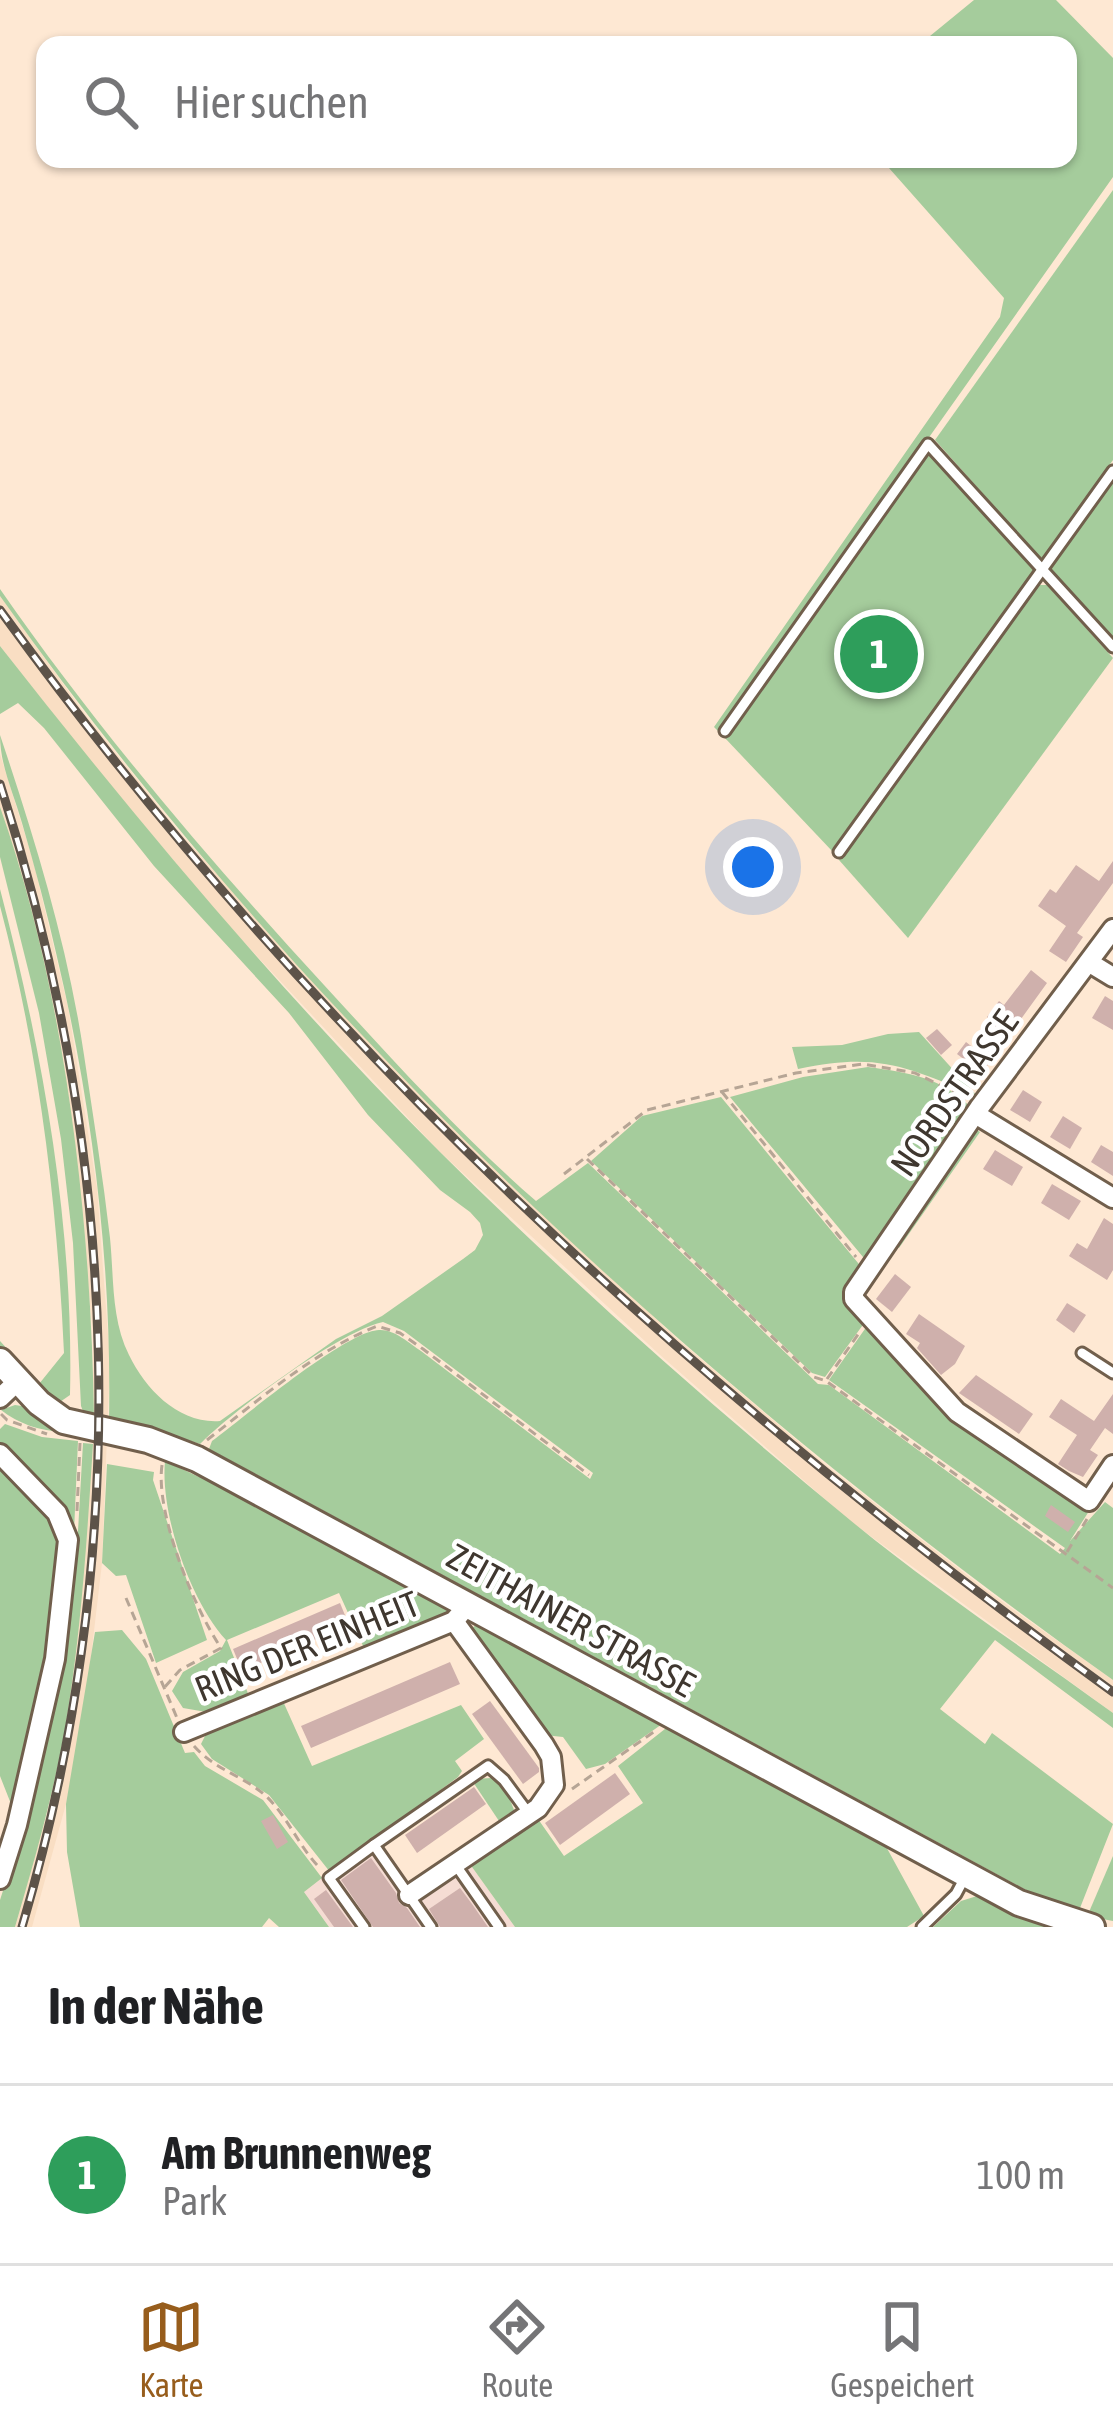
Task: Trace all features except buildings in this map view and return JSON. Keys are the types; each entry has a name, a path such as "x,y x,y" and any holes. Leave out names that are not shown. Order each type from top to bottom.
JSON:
{"street":[{"name":"NORDSTRASSE","path":"870,1320 854,1299 869,1271 1113,928"},
{"path":"1090,963 1113,977"},
{"path":"978,1112 1113,1198"},
{"path":"870,1320 957,1412 1089,1501 1113,1465"},
{"name":"ZEITHAINER STRASSE","path":"0,1361 9,1389 52,1414 197,1459 460,1613 671,1715 1048,1916 1092,1927"},
{"path":"0,1454 57,1513 68,1540 55,1659 8,1823 0,1879"},
{"name":"RING DER EINHEIT","path":"184,1732 460,1613 551,1757 554,1785"},
{"path":"409,1895 529,1814 554,1785"}],"lane":[{"path":"725,731 928,444 1113,647"},
{"path":"839,852 1113,471"},
{"path":"1082,1353 1113,1373"},
{"path":"364,1927 329,1878 488,1766 529,1814"},
{"path":"374,1845 431,1927"},
{"path":"455,1864 500,1927"},
{"path":"922,1927 956,1894 966,1874"}],"path":[{"path":"564,1174 647,1110 796,1073 863,1064 915,1073 952,1088 978,1112"},
{"path":"721,1090 869,1271"},
{"path":"587,1159 814,1377 826,1381 1113,1588"},
{"path":"826,1381 870,1320"},
{"path":"197,1459 207,1441 244,1412 346,1340 377,1326 400,1333 423,1348 590,1474"},
{"path":"0,1413 7,1420 52,1435"},
{"path":"68,1540 75,1538 77,1510 80,1438 74,1437"},
{"path":"163,1689 180,1670 221,1648 195,1599 165,1509 160,1476 169,1447"},
{"path":"1066,1553 1095,1507 1089,1501"},
{"path":"126,1598 184,1732 205,1758 248,1783 275,1806 308,1856 329,1878"},
{"path":"554,1785 563,1795 667,1723 671,1715"}],"shaded area":[{"path":"0,596 87,717 179,832 407,1081 675,1337 827,1466 990,1593 1113,1680 1113,1713 850,1521 660,1355 438,1150 227,924 86,756 0,646"},
{"path":"0,754 33,860 68,1007 97,1188 110,1361 102,1563 86,1699 66,1804 32,1927 15,1927 50,1802 74,1668 93,1444 93,1333 70,1109 43,964 0,807"},
{"path":"377,1836 417,1895 467,1860 515,1927 329,1927 304,1892"}],"green space":[{"path":"974,0 1056,0 1113,58 1113,177 720,733 714,727 1000,317 1004,298 889,168 1077,168 1077,36 930,36"},
{"path":"1113,190 1113,460 1042,560 935,440"},
{"path":"927,450 1034,570 833,852 724,737"},
{"path":"1113,479 1113,642 1052,575 1051,565"},
{"path":"1037,585 1047,585 1113,658 908,938 839,860"},
{"path":"0,589 115,743 239,890 427,1096 536,1201 588,1163 818,1384 829,1385 1060,1554 1065,1548 829,1380 867,1326 943,1406 1091,1508 1070,1541 1105,1502 1113,1508 1113,1680 803,1444 654,1317 511,1185 373,1047 241,902 117,752 0,596"},
{"path":"0,646 267,968 488,1199 640,1340 850,1520 1113,1713 1113,1728 995,1640 940,1709 985,1744 992,1733 1113,1824 1080,1908 1075,1912 1052,1904 209,1449 212,1441 320,1359 364,1334 385,1330 421,1351 590,1479 593,1473 404,1331 383,1322 340,1340 261,1393 200,1444 109,1422 103,1246 81,1072 0,735 69,974 104,1192 119,1327 129,1355 154,1392 191,1417 220,1421 336,1339 382,1316 463,1259 483,1235 470,1212 440,1190 368,1115 289,1013 154,866 44,728 18,703 0,714"},
{"path":"0,807 42,953 71,1108 87,1266 94,1418 85,1416 81,1406 73,1243 61,1139 39,1013 0,857"},
{"path":"0,889 30,1013 61,1204 70,1395 57,1404 0,1351 0,1341 39,1384 64,1353 44,1128"},
{"path":"919,1032 977,1096 872,1062 798,1069 792,1047 842,1045"},
{"path":"868,1067 937,1083 972,1109 868,1263 730,1097 803,1077"},
{"path":"721,1097 863,1269 847,1293 865,1322 825,1377 812,1373 591,1161 642,1116"},
{"path":"980,1132 899,1248 896,1243"},
{"path":"28,1407 63,1432 30,1426 1,1410"},
{"path":"5,1424 42,1437 78,1441 74,1532 60,1507 0,1445 0,1429"},
{"path":"83,1443 93,1444 65,1729 15,1927 0,1927 0,1900 20,1838 61,1659 78,1531"},
{"path":"165,1461 199,1477 202,1470 445,1601 450,1612 364,1648 339,1593 227,1640 249,1696 212,1713 183,1708 172,1691 183,1672 220,1651 226,1640 201,1603 180,1555 167,1505"},
{"path":"0,1464 44,1510 59,1551 46,1665 13,1809 0,1776"},
{"path":"107,1464 154,1472 207,1640 156,1663 126,1575 116,1576 102,1563"},
{"path":"478,1623 587,1679 591,1690 596,1684 665,1722 605,1764 586,1769 563,1737 544,1735 469,1631"},
{"path":"122,1630 146,1659 185,1753 194,1752 205,1766 263,1800 322,1878 304,1892 329,1927 279,1927 269,1918 262,1927 80,1927 67,1852 66,1804 95,1632"},
{"path":"282,1699 312,1766 461,1705 484,1739 455,1761 462,1771 458,1777 330,1872 269,1795 212,1759 201,1744 209,1728"},
{"path":"670,1725 883,1841 924,1916 907,1927 515,1927 467,1860 529,1819 538,1819 564,1856 643,1803 618,1766"},
{"path":"492,1778 507,1792 514,1810 499,1821 471,1779"},
{"path":"1113,1856 1113,1921 1092,1917 1089,1912"},
{"path":"977,1896 1053,1927 933,1927 961,1901"}],"railway":[{"path":"0,610 119,766 244,916 376,1059 513,1196 655,1327 803,1453 1113,1692"},
{"path":"0,784 40,925 70,1068 90,1211 98,1354 96,1498 83,1641 58,1784 22,1927"}],"place":[{"name":"Am Brunnenweg","path":"879,654"}]}
